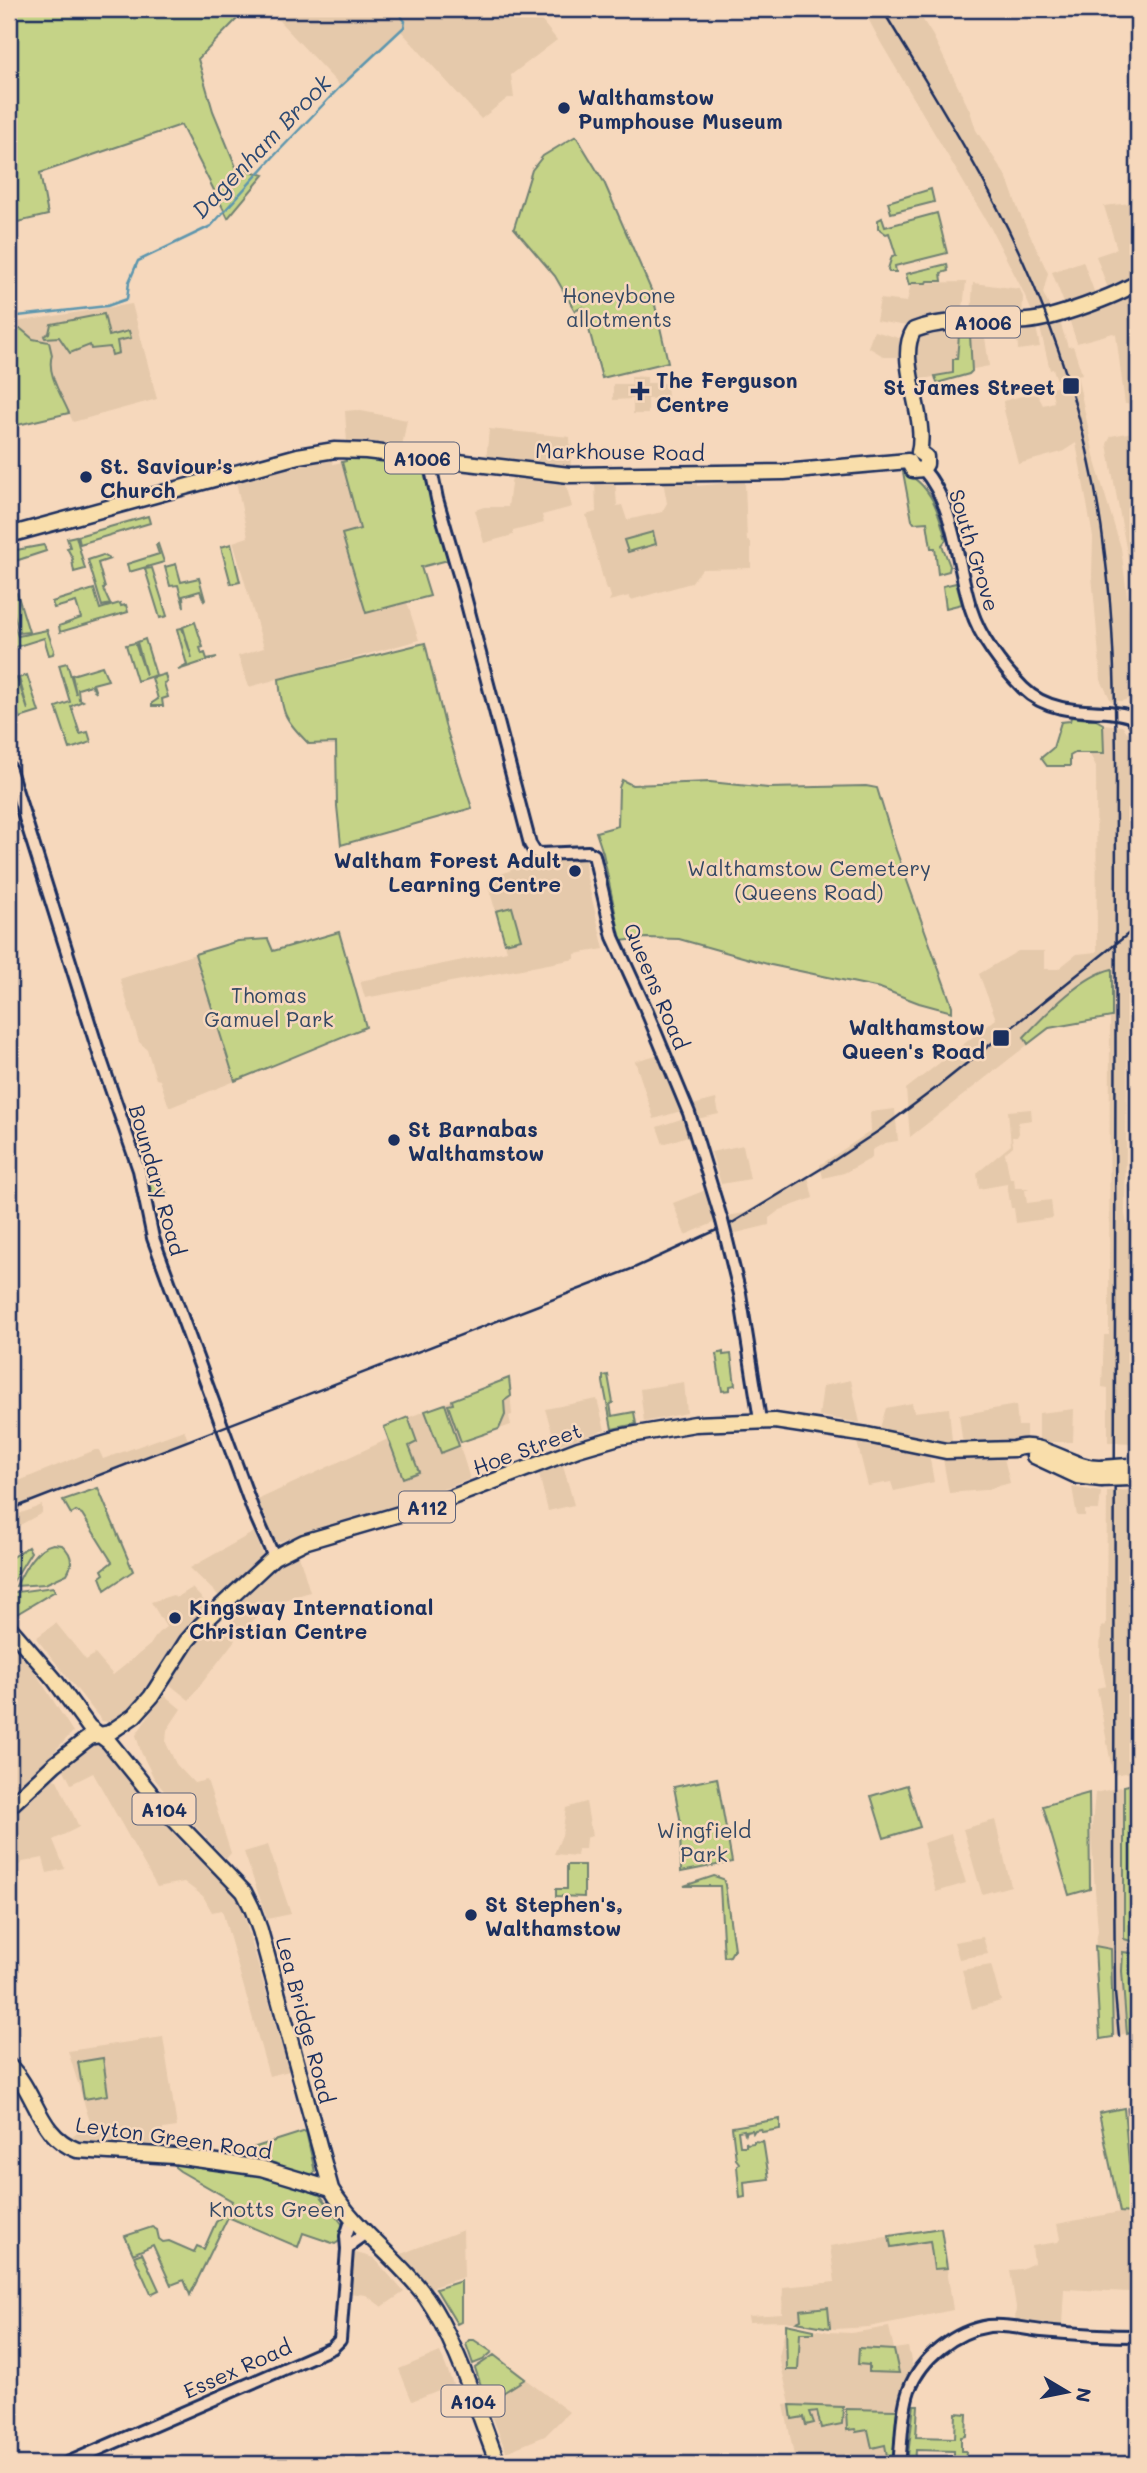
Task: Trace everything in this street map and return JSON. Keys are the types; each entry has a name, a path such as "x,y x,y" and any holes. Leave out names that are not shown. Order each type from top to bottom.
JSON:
{"main road":[{"name":"A1006","path":"913,456 921,426 910,372 910,345 914,330 944,324 1031,320 1104,297 1138,282"},
{"name":"Markhouse Road","path":"9,535 158,493 321,452 351,449 569,475 784,472 913,456"},
{"path":"913,456 913,470 923,469"},
{"name":"Hoe Street","path":"99,1735 113,1731 144,1707 193,1633 274,1558 304,1542 438,1503 584,1447 668,1428 760,1420 851,1432 946,1451 1014,1449 1033,1452 1075,1470 1082,1478 1134,1471"},
{"name":"Lea Bridge Road","path":"9,1627 54,1679 89,1727 109,1742 167,1812 248,1898 264,1944 331,2189 352,2218 404,2270 435,2312 462,2370 498,2464"},
{"name":"A112","path":"9,1807 55,1763 82,1742 99,1735"},
{"name":"Leyton Green Road","path":"9,2066 21,2077 29,2090 41,2121 51,2133 77,2150 177,2157 261,2168 331,2189"}],"street":[{"name":"Queens Road","path":"429,459 437,499 530,844 535,852 540,854 588,852 597,860 613,937 689,1113 722,1221 740,1294 760,1420"},
{"name":"South Grove","path":"923,469 944,504 972,612 989,645 1006,669 1029,694 1049,705 1074,711 1118,713 1129,716 1138,728"},
{"name":"Boundary Road","path":"9,767 101,1060 139,1170 153,1238 260,1530 274,1558"},
{"name":"Essex Road","path":"65,2464 332,2348 340,2340 346,2236 352,2218"},
{"path":"347,2250 366,2233"},
{"path":"899,2464 907,2398 913,2381 937,2351 955,2338 977,2329 994,2326 1090,2335 1138,2336"}],"shaded area":[{"path":"268,9 532,9 557,40 511,75 514,98 508,98 481,119 400,30 340,86"},
{"path":"863,9 916,9 933,36 970,111 976,130 1007,178 1019,212 1048,273 1043,293 1051,310 1033,314 990,227"},
{"path":"1131,203 1138,273 1136,278 1110,288 1096,256 1117,249 1104,206"},
{"path":"1083,261 1095,294 1065,306 1052,272"},
{"path":"966,282 962,316 907,326 876,321 880,299 907,302 911,283"},
{"path":"973,283 1020,289 1023,297 1022,317 971,316"},
{"path":"1137,292 1138,424 1132,425 1129,404 1125,404 1116,335 1113,333 1077,343 1068,316"},
{"path":"132,304 157,399 73,422 69,413 9,427 9,323"},
{"path":"1060,322 1068,347 1073,346 1082,374 1077,375 1096,465 1121,548 1129,610 1128,699 1122,701 1111,701 1101,680 1092,575 1093,537 1076,443 1062,452 1018,464 1004,410 1003,401 1022,396 1037,394 1043,405 1054,402 1051,388 1059,386 1053,369 1050,370 1040,328"},
{"path":"1036,327 1040,347 1018,350 1017,329"},
{"path":"984,330 989,366 918,380 918,335"},
{"path":"874,331 902,339 904,357 885,357 868,347"},
{"name":"The Ferguson Centre","path":"631,376 647,377 647,383 667,383 668,398 648,399 648,414 633,414 633,399 613,400 613,384 632,384"},
{"path":"356,410 407,420 402,447 347,443 345,411"},
{"path":"489,429 570,437 571,469 486,461"},
{"path":"1138,431 1136,642 1133,586 1107,444 1111,436"},
{"path":"331,457 333,464 342,462 360,529 342,535 367,613 407,602 419,640 249,687 238,656 264,648 233,542 248,537 235,477"},
{"path":"512,476 565,481 572,507 542,515 544,523 513,531 513,535 484,543 475,510 484,507 508,507"},
{"path":"615,479 617,506 622,505 627,520 662,512 667,503 663,481 697,480 697,486 745,481 747,541 751,542 751,568 702,569 691,583 631,600 629,596 609,601 611,597 609,590 606,590 586,515 596,512 595,481"},
{"path":"1103,724 1122,726 1129,734 1131,803 1125,1214 1127,1224 1136,1224 1138,1438 1133,1443 1108,1442 1108,1388 1102,1387 1104,1335 1109,1335 1110,1018 1049,1028 910,1137 906,1089 996,1019 979,974 1018,951 1044,951 1044,969 1058,969 1077,954 1097,952 1096,766 1089,753 1104,753"},
{"path":"585,858 586,874 604,949 575,954 575,959 365,998 360,981 507,951 488,885 489,879 536,860"},
{"path":"195,954 235,1081 169,1107 160,1080 156,1079 147,1049 139,1042 120,979"},
{"path":"660,1054 681,1111 654,1119 635,1061"},
{"path":"716,1099 719,1114 697,1119 693,1105"},
{"path":"895,1109 898,1141 885,1143 872,1150 872,1158 844,1173 823,1178 820,1165 871,1131 870,1112"},
{"path":"1031,1109 1032,1120 1018,1122 1019,1133 1017,1137 1012,1137 1013,1146 1005,1153 1010,1179 1014,1178 1015,1188 1029,1188 1025,1190 1027,1203 1051,1200 1053,1218 1016,1223 1007,1184 979,1189 977,1173 1011,1145 1008,1111"},
{"path":"684,1118 691,1135 663,1144 657,1127"},
{"path":"743,1145 750,1179 721,1184 711,1152"},
{"path":"808,1176 813,1198 780,1210 769,1218 769,1225 732,1234 727,1216 745,1213"},
{"path":"706,1190 716,1222 685,1235 673,1203"},
{"path":"509,1378 511,1425 459,1443 470,1479 412,1501 412,1504 273,1544 270,1541 255,1501 388,1439 384,1427"},
{"path":"851,1380 860,1423 819,1416 823,1386"},
{"path":"684,1382 687,1413 644,1422 640,1389"},
{"path":"597,1399 605,1430 556,1445 545,1409"},
{"path":"912,1403 914,1412 949,1408 950,1444 880,1428 886,1408"},
{"path":"1016,1405 1018,1426 1026,1426 1026,1438 963,1445 959,1415"},
{"path":"1074,1409 1073,1442 1039,1442 1039,1413"},
{"path":"184,1430 188,1440 9,1509 9,1485 95,1450 99,1450 103,1459"},
{"path":"857,1442 870,1442 929,1454 934,1482 894,1491 891,1482 868,1486"},
{"path":"1003,1454 1010,1483 984,1490 949,1493 943,1459"},
{"path":"563,1465 574,1505 548,1511 539,1474"},
{"path":"1072,1487 1101,1492 1099,1510 1085,1510 1085,1516 1077,1516"},
{"path":"1131,1490 1138,1771 1113,1775 1097,1688 1106,1686 1100,1654 1101,1627 1106,1625 1107,1491"},
{"path":"42,1505 42,1513 9,1531 9,1518"},
{"path":"254,1532 263,1555 219,1596 190,1568"},
{"path":"298,1552 310,1592 271,1604 242,1631 225,1615 249,1589 274,1570 273,1567"},
{"path":"192,1588 208,1605 179,1636 132,1708 119,1718 107,1722 102,1721 36,1638 56,1623 86,1660 95,1654 113,1675 150,1645 166,1627 151,1602 173,1595 176,1598"},
{"path":"215,1622 235,1640 189,1700 169,1684 189,1653"},
{"path":"9,1639 32,1667 73,1732 9,1798 9,1704 14,1700 9,1694"},
{"path":"163,1694 181,1709 167,1730 166,1743 176,1764 194,1783 207,1780 231,1853 226,1859 170,1799 154,1778 141,1752 136,1735"},
{"path":"96,1745 101,1746 180,1841 229,1886 240,1902 289,2071 269,2076 222,1910 212,1912 203,1896 184,1882 157,1887 93,1773 71,1784 63,1768"},
{"path":"52,1779 57,1780 79,1827 53,1840 65,1869 47,1873 43,1858 23,1862 14,1869 9,1862 9,1821"},
{"path":"1138,1783 1138,2031 1100,2039 1095,1946 1098,1931 1091,1835 1095,1793"},
{"path":"586,1802 592,1836 586,1838 585,1849 578,1849 577,1856 554,1854 562,1835 566,1808"},
{"path":"995,1820 1011,1886 982,1894 963,1829"},
{"path":"951,1834 966,1883 936,1892 923,1843"},
{"path":"268,1845 291,1914 267,1919 244,1852"},
{"path":"983,1937 988,1954 959,1959 954,1942"},
{"path":"991,1965 1001,2001 972,2009 962,1970"},
{"path":"163,2037 177,2127 163,2129 163,2149 93,2144 71,2137 90,2122 68,2051"},
{"path":"1137,2107 1138,2253 1130,2255 1130,2292 1064,2289 1062,2325 1015,2320 1016,2307 1010,2270 1021,2269 1034,2263 1032,2246 1058,2242 1060,2239 1057,2224 1120,2212 1099,2113"},
{"path":"941,2228 953,2310 869,2327 835,2329 784,2321 749,2322 748,2316 782,2314 783,2287 835,2282 830,2246"},
{"path":"463,2230 464,2277 430,2288 401,2254"},
{"path":"353,2252 374,2258 404,2292 382,2307 366,2295 349,2293"},
{"path":"786,2324 851,2333 889,2327 894,2349 908,2347 913,2369 906,2381 897,2410 892,2464 765,2462 794,2456 784,2405 790,2404 779,2357"},
{"path":"440,2352 453,2384 412,2401 399,2369"},
{"path":"525,2379 569,2412 545,2436 506,2452 487,2403"}],"green space":[{"path":"9,9 232,9 237,19 198,59 213,111 236,167 264,175 228,218 181,125 40,173 48,215 9,224"},
{"name":"Honeybone allotments","path":"576,136 604,182 652,292 668,362 602,378 583,307 575,311 555,276 514,228 532,170 543,156"},
{"path":"931,189 934,202 891,213 888,202"},
{"path":"937,213 947,253 895,266 896,272 889,272 892,256 896,255 889,233 886,234 878,228 878,220 882,218 885,227"},
{"path":"947,264 948,271 941,273 942,281 909,285 906,274"},
{"path":"104,314 109,336 129,331 131,338 117,341 119,353 112,355 110,347 91,349 90,345 70,353 59,337 44,336 49,333 51,324"},
{"path":"21,329 33,339 49,342 53,377 69,413 9,427 9,332"},
{"path":"959,335 970,335 972,371 937,383 935,376 953,373 953,359 957,359"},
{"path":"345,454 422,466 448,560 421,567 430,596 366,613 342,534 360,529 342,462 346,461"},
{"path":"903,472 921,484 932,500 946,540 942,545 950,566 949,571 938,574 935,548 931,548 927,522 914,523 912,520"},
{"path":"148,516 150,523 80,544 78,536"},
{"path":"653,532 656,544 628,552 624,540"},
{"path":"76,536 85,569 74,572 67,538"},
{"path":"158,544 164,562 129,572 127,564 159,554"},
{"path":"231,544 240,582 231,584 221,547"},
{"path":"44,545 46,551 9,563 11,551"},
{"path":"103,555 110,559 98,563 105,588 103,589 110,604 102,606 88,560"},
{"path":"176,564 181,582 199,578 204,601 200,591 183,596 184,607 178,585 170,586 165,567"},
{"path":"152,568 167,616 160,618 145,569"},
{"path":"956,583 962,604 946,608 943,586"},
{"path":"94,589 100,609 120,603 121,606 126,605 128,612 60,632 59,626 81,618 76,602 54,608 52,602"},
{"path":"17,593 29,632 19,633 9,596"},
{"path":"195,622 203,647 200,648 202,654 205,653 207,659 217,657 178,670 187,665 177,629 182,628 192,658 183,627"},
{"path":"14,626 18,636 47,630 53,654 49,655 44,638 9,649 9,639 12,638 9,637 9,628"},
{"path":"145,639 156,675 137,681 126,645 135,643 146,675 137,642"},
{"path":"425,643 445,725 472,808 341,845 336,743 309,744 294,728 283,708 279,679"},
{"path":"67,663 76,694 72,675 102,666 108,680 93,684 96,693 91,685 78,689 79,699 83,701 71,706 80,734 88,732 91,742 70,749 56,707 70,702 59,665"},
{"path":"165,674 167,682 164,683 168,697 162,699 163,706 152,706 158,699 152,678"},
{"path":"27,675 39,712 10,721 19,717 9,681 17,678 28,710 19,678"},
{"path":"1071,717 1096,720 1103,724 1104,753 1075,753 1070,756 1070,766 1047,766 1041,758 1053,748 1061,722 1070,721"},
{"name":"Walthamstow Cemetery (Queens Road)","path":"622,780 632,785 710,782 768,788 877,788 952,1012 880,988 771,965 679,939 646,938 621,941 603,853 596,832 618,826 619,788"},
{"path":"512,907 521,939 505,943 496,911"},
{"name":"Thomas Gamuel Park","path":"339,932 366,1027 235,1081 195,954 238,941 268,939 273,951"},
{"path":"1112,969 1112,1017 1049,1028 1028,1044 1024,1037 1065,997 1088,979"},
{"path":"153,1162 167,1195 161,1198 152,1194 146,1171"},
{"path":"723,1352 723,1355 731,1354 735,1385 730,1386 730,1390 722,1391 716,1354"},
{"path":"608,1375 613,1403 610,1404 612,1416 634,1412 636,1424 612,1429 603,1382 603,1376"},
{"path":"509,1378 511,1396 504,1401 505,1415 499,1429 461,1442 448,1405 453,1404 452,1400"},
{"path":"445,1404 459,1446 441,1453 425,1411"},
{"path":"408,1417 417,1442 409,1446 419,1472 403,1478 384,1427"},
{"path":"98,1488 133,1571 105,1590 100,1577 104,1574 102,1570 112,1562 82,1514 76,1511 71,1514 63,1500"},
{"path":"53,1544 62,1545 68,1551 71,1562 67,1574 45,1584 16,1586 35,1555"},
{"path":"28,1547 31,1552 9,1588 9,1559"},
{"path":"53,1587 55,1591 15,1615 9,1608 9,1593"},
{"name":"Wingfield Park","path":"717,1778 732,1862 681,1872 680,1818 674,1787"},
{"path":"1138,1783 1138,1943 1124,1939 1124,1786"},
{"path":"907,1785 920,1827 884,1838 871,1796"},
{"path":"1089,1793 1090,1889 1069,1895 1043,1806"},
{"path":"567,1865 584,1865 584,1897 556,1896 556,1889 567,1889"},
{"path":"714,1876 723,1879 725,1885 734,1949 730,1956 724,1957 720,1886 684,1886"},
{"path":"1095,1946 1111,1949 1113,2037 1100,2039"},
{"path":"1123,1952 1138,1954 1138,2031 1127,2034 1122,1971"},
{"path":"103,2058 108,2095 84,2099 78,2062"},
{"path":"1124,2108 1129,2163 1138,2199 1138,2206 1132,2213 1120,2212 1099,2113"},
{"path":"780,2119 780,2129 762,2132 761,2129 753,2133 752,2130 746,2131 745,2134 744,2130 738,2131 740,2146 746,2146 746,2142 747,2144 763,2140 769,2179 744,2182 745,2197 740,2198 739,2163 736,2159 732,2127"},
{"name":"Knotts Green","path":"306,2131 315,2172 311,2175 238,2159 240,2152"},
{"name":"Knotts Green","path":"175,2163 235,2169 280,2179 320,2195 343,2225 341,2240 335,2244 303,2233 298,2247 228,2217 190,2295 184,2280 171,2285 153,2245 133,2254 125,2236 152,2227 157,2230 159,2239 163,2242 169,2241 194,2252 197,2246 204,2249 216,2222 225,2215 232,2201 180,2171 175,2167"},
{"path":"941,2228 947,2268 934,2269 930,2241 891,2247 889,2236"},
{"path":"142,2253 159,2290 151,2294 134,2256"},
{"path":"461,2281 461,2322 457,2324 436,2289"},
{"path":"828,2307 830,2328 797,2322 801,2320 800,2310"},
{"path":"786,2324 814,2330 814,2333 800,2333 798,2370 787,2370"},
{"path":"469,2340 474,2340 492,2352 473,2364 466,2344"},
{"path":"859,2348 894,2350 899,2373 869,2372 869,2365 858,2364"},
{"path":"494,2355 525,2379 487,2403 475,2368"},
{"path":"790,2405 843,2407 842,2424 821,2428 817,2411 810,2412 814,2423 806,2425 804,2417 792,2419"},
{"path":"914,2405 918,2405 916,2437 955,2438 956,2413 967,2414 966,2436 961,2437 961,2451 966,2451 965,2464 954,2464 954,2451 916,2450 915,2464 907,2464"},
{"path":"846,2409 897,2410 893,2456 887,2456 885,2445 872,2448 868,2430 847,2430"}],"waterway":[{"name":"Dagenham Brook","path":"9,317 107,306 127,299 129,282 138,261 211,226 339,88 404,27 405,21 395,9"}],"railway":[{"path":"882,9 972,160 1005,222 1036,290 1063,363 1084,439 1100,516 1108,581 1114,658 1116,761 1114,1863 1115,1993 1119,2036"},
{"path":"9,1510 634,1268 732,1223 880,1130 1138,926"},
{"path":"1128,2108 1133,2158 1138,2178"}],"place":[{"name":"Walthamstow Pumphouse Museum","path":"564,108"},
{"name":"St James Street","path":"1071,386"},
{"name":"The Ferguson Centre","path":"640,391"},
{"name":"St. Saviour's Church","path":"86,477"},
{"name":"Waltham Forest Adult Learning Centre","path":"575,871"},
{"name":"Walthamstow Queen's Road","path":"1001,1038"},
{"name":"St Barnabas Walthamstow","path":"394,1140"},
{"name":"Kingsway International Christian Centre","path":"175,1618"},
{"name":"St Stephen's, Walthamstow","path":"471,1915"}]}
